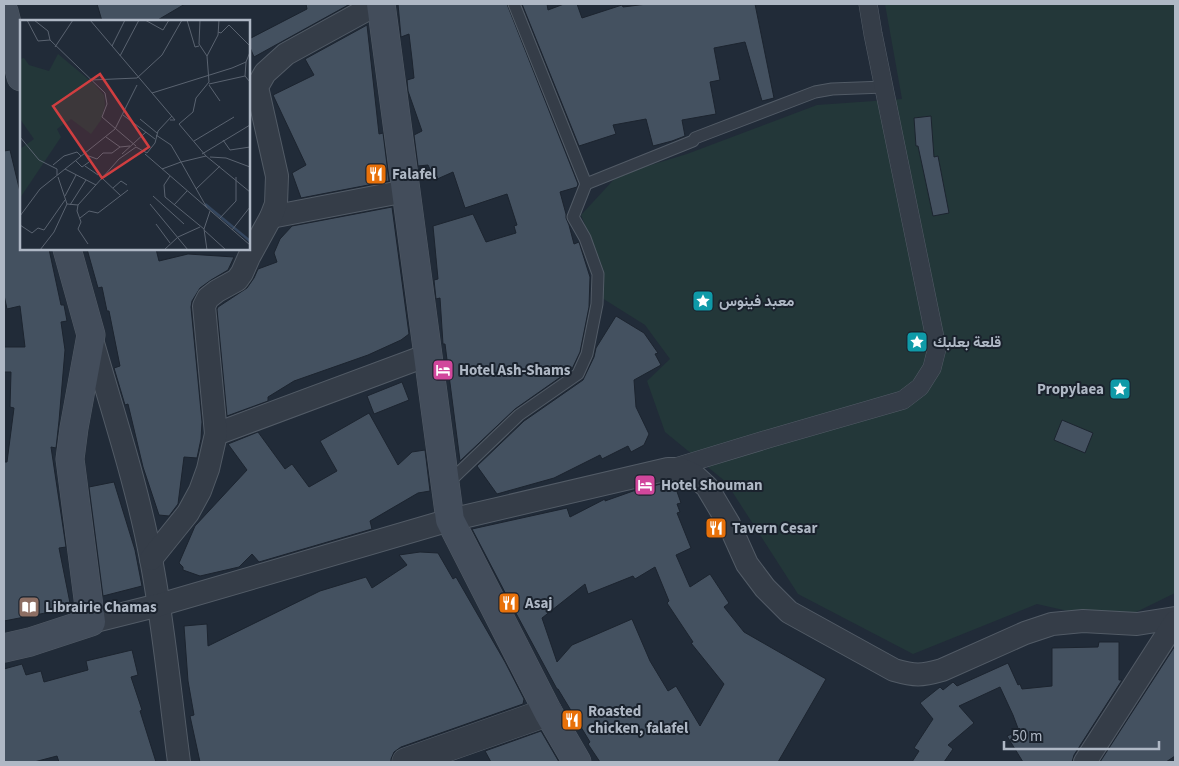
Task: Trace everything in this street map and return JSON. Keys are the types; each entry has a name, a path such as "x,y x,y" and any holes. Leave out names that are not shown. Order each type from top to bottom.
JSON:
{"main road":[{"path":"381,4 450,520 548,712 577,762"},
{"path":"4,11 20,72"},
{"path":"4,648 30,642 91,622 70,459 76,412 91,335 68,250"}],"street":[{"path":"151,559 188,512 200,491 208,469 216,434 204,306 208,298 237,280 242,273 271,218 276,204 277,176 257,87 265,73 286,54 377,4"},
{"path":"91,622 450,520 668,469 903,400 920,387 932,368 937,348 868,4"},
{"path":"271,218 406,191"},
{"path":"91,335 130,467 151,559 159,604 179,762"},
{"path":"216,434 428,355"},
{"path":"668,469 681,469 694,476 706,487 729,524 747,564 765,588 790,612 894,670 912,675 928,674 942,670 1024,632 1052,624 1083,621 1137,624 1175,620"},
{"path":"1086,762 1175,620"},
{"path":"406,762 548,712"}],"lane":[{"path":"514,4 586,184"},
{"path":"445,486 519,415 578,374 587,354 597,304 598,274 585,238 572,217 586,184 695,138 816,92 832,89 884,87"}],"green space":[{"name":"قلعة بعلبك","path":"885,4 1175,4 1175,593 1116,622 1037,604 913,654 798,594 726,482 665,432 647,381 670,359 645,325 602,298 604,271 581,215 618,175 687,154 817,105 902,99"}],"building":[{"path":"97,4 185,4 158,20 102,20"},
{"path":"306,4 350,4 254,57 250,47 250,38 307,9"},
{"path":"398,4 507,4 578,184 577,187 560,192 574,244 579,242 590,277 589,307 580,352 572,369 515,409 460,461 445,344 443,344 440,298 436,299 434,280 438,279 433,226 473,214 486,242 516,233 514,226 517,225 507,194 465,208 453,172 435,180 428,165 418,166 414,135 422,131 408,91 407,80 414,78 412,59 409,34 401,37"},
{"path":"522,4 547,4 548,10 564,4 577,4 582,18 622,5 623,7 647,4 755,4 774,98 762,101 745,42 714,48 720,80 710,82 716,114 682,120 685,136 653,146 646,119 613,125 616,134 579,146"},
{"path":"367,25 379,134 383,133 389,181 301,198 292,173 306,165 273,95 314,75 305,59"},
{"path":"931,116 934,157 938,156 949,213 933,216 918,146 916,146 914,118"},
{"path":"10,150 20,192 20,250 49,250 61,305 64,305 67,321 61,322 65,350 56,448 51,447 66,547 59,548 71,608 4,621 4,462 7,462 14,408 10,407 11,372 4,372 4,347 25,347 20,306 7,309 4,295 4,151"},
{"path":"392,207 409,334 401,340 368,355 294,381 268,397 268,401 227,416 218,307 247,288 258,269 277,262 274,253 280,239 292,226"},
{"path":"87,250 156,250 159,261 188,254 234,257 228,270 200,288 192,301 202,422 201,439 197,458 184,457 178,504 169,516 159,515 143,467 128,404 125,405 114,368 120,366 109,311 107,311 102,287 98,288"},
{"path":"616,316 644,333 658,353 655,354 661,365 634,380 636,407 649,434 644,445 631,452 628,446 602,459 600,455 554,478 497,494 477,466 524,421 583,380 594,357 596,348"},
{"path":"402,382 409,400 374,414 367,396"},
{"path":"369,413 398,465 412,452 425,450 430,491 418,493 370,521 372,529 259,562 252,554 239,567 200,576 183,570 179,563 195,526 247,470 228,444 258,432 285,469 292,464 309,487 337,471 320,441"},
{"path":"1062,420 1093,433 1085,453 1054,440"},
{"path":"114,482 135,550 142,586 103,596 89,487"},
{"path":"669,482 670,485 674,483 681,503 677,504 680,512 677,513 691,548 676,555 690,587 710,574 729,603 724,607 744,632 826,679 778,762 600,762 588,744 590,742 557,689 472,529 567,508 570,517 605,499 605,501 636,490","holes":["655,567 669,601 667,603 693,642 691,643 724,684 700,726 676,686 668,691 650,661 632,619 572,645 557,662 542,618 585,584 588,594 633,576 635,579"]},
{"path":"420,552 438,553 453,579 456,577 505,662 524,699 523,704 401,747 394,752 391,762 200,762 190,716 194,715 188,681 184,626 207,624 208,646 320,591 366,577 372,588 407,565 399,555"},
{"path":"1099,642 1119,642 1119,680 1122,680 1074,755 1072,762 1023,762 1007,736 1019,731 1000,687 959,706 974,723 948,745 953,749 944,762 912,762 919,751 914,748 933,719 920,703 940,687 943,690 953,682 957,686 1008,663 1018,685 1020,684 1022,689 1052,686 1052,648 1098,647"},
{"path":"1175,646 1175,756 1166,762 1100,762"},
{"path":"132,650 138,675 131,677 156,762 59,762 57,756 34,762 4,762 4,669 22,664 26,675 41,671 44,682 88,670 86,661"},
{"path":"541,731 559,762 491,762 485,751"}],"place":[{"name":"Falafel","path":"376,174"},
{"name":"معبد فينوس","path":"703,301"},
{"name":"قلعة بعلبك","path":"917,342"},
{"name":"Hotel Ash-Shams","path":"443,370"},
{"name":"Propylaea","path":"1120,389"},
{"name":"Hotel Shouman","path":"645,485"},
{"name":"Tavern Cesar","path":"716,528"},
{"name":"Asaj","path":"509,603"},
{"name":"Librairie Chamas","path":"29,607"},
{"name":"Roasted chicken, falafel","path":"572,720"}]}
